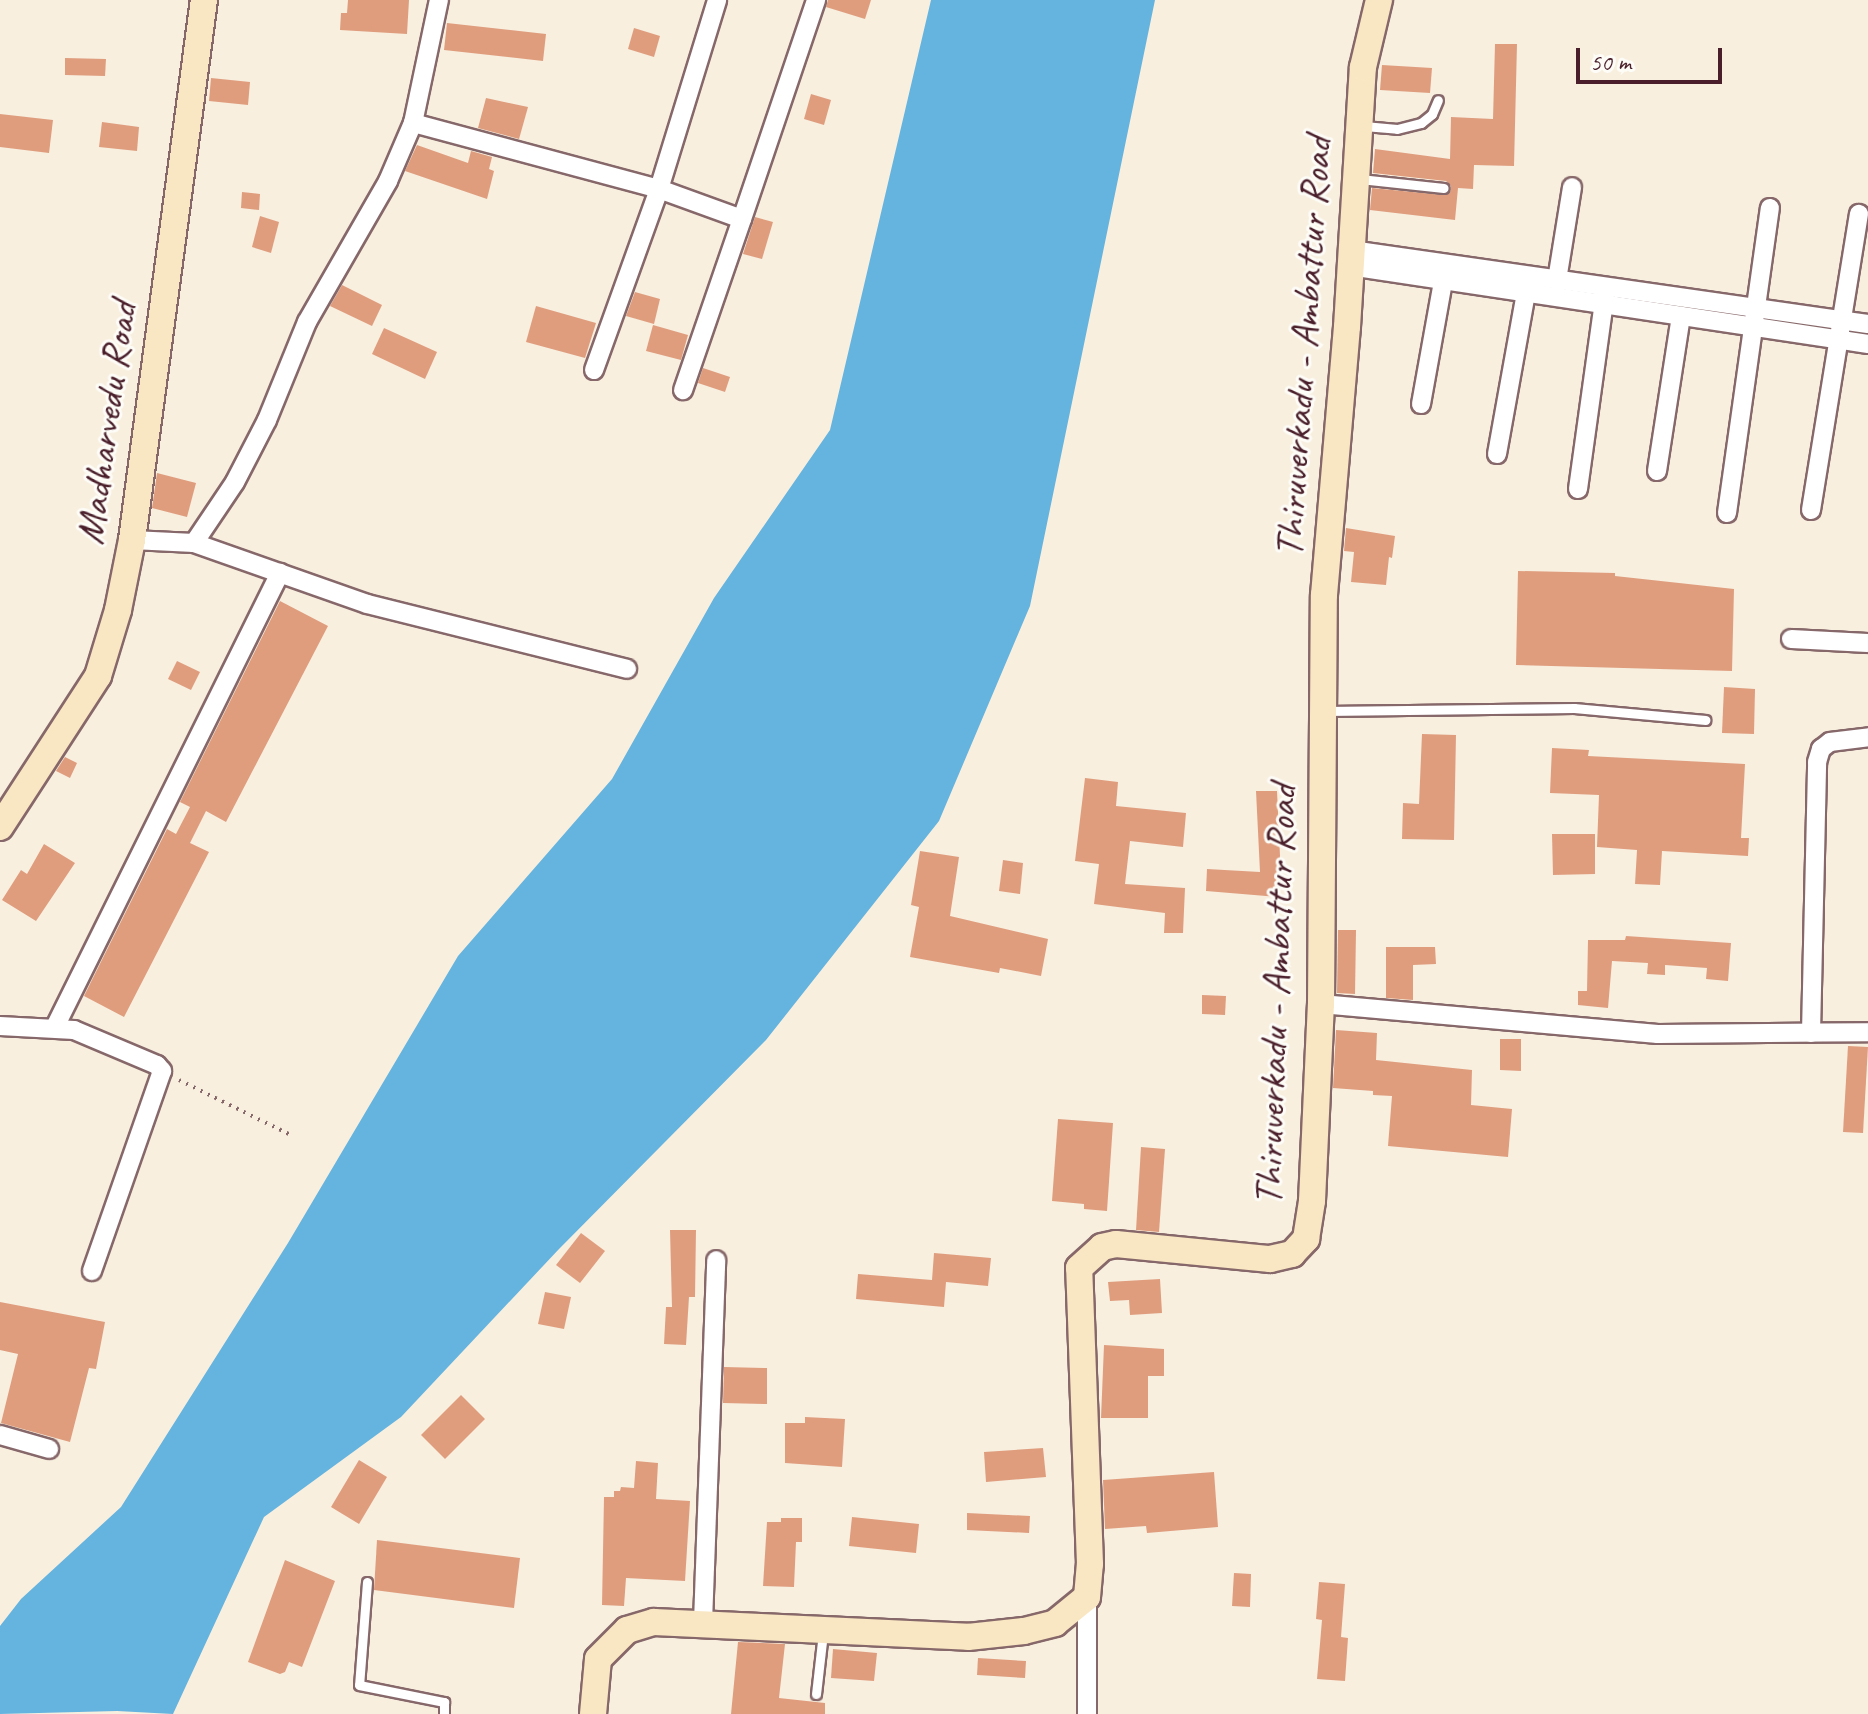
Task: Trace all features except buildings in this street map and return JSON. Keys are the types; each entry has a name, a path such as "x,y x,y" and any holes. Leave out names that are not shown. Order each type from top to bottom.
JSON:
{"main road":[{"name":"Madharvedu Road","path":"0,827 98,676 118,610 132,540 204,0"},
{"name":"Thiruverkadu - Ambattur Road","path":"1087,1597 1090,1564 1079,1268 1102,1247 1116,1244 1270,1259 1292,1254 1306,1239 1312,1201 1321,1004 1324,595 1363,67 1379,0"},
{"path":"593,1714 598,1659 627,1630 654,1622 968,1637 1024,1631 1055,1623 1087,1597"}],"street":[{"path":"194,543 235,482 267,420 307,322 388,181 413,123 439,0"},
{"path":"594,370 659,189 717,0"},
{"path":"683,390 816,0"},
{"path":"413,123 659,189 742,219"},
{"path":"1557,280 1572,187"},
{"path":"1727,513 1770,208"},
{"path":"1811,510 1859,214"},
{"path":"1350,258 1445,272 1557,280 1681,316 1868,324"},
{"path":"1445,272 1526,293 1605,296 1753,318 1838,340 1868,344"},
{"path":"1421,404 1445,272"},
{"path":"1497,454 1526,293"},
{"path":"1578,489 1605,296"},
{"path":"1657,471 1681,316"},
{"path":"132,540 194,543 367,604 627,669"},
{"path":"55,1027 280,573"},
{"path":"1791,639 1868,643"},
{"path":"1811,1033 1817,762 1821,749 1830,742 1868,737"},
{"path":"1321,1004 1658,1034 1868,1032"},
{"path":"0,1026 74,1030 157,1065 162,1071 92,1271"},
{"path":"703,1622 716,1260"},
{"path":"0,1435 49,1449"},
{"path":"1087,1597 1087,1714"}],"lane":[{"path":"1359,126 1397,129 1421,123 1432,114 1438,100"},
{"path":"1355,179 1444,188"},
{"path":"1322,711 1574,708 1705,720"},
{"path":"367,1582 359,1685 444,1702 444,1714"},
{"path":"816,1694 823,1629"}],"path":[{"path":"162,1071 293,1136"}],"water":[{"path":"931,0 1155,0 1030,606 939,821 766,1040 559,1249 401,1417 264,1517 173,1714 117,1711 0,1714 0,1626 21,1599 121,1507 288,1243 458,956 612,779 714,598 830,430"}]}
